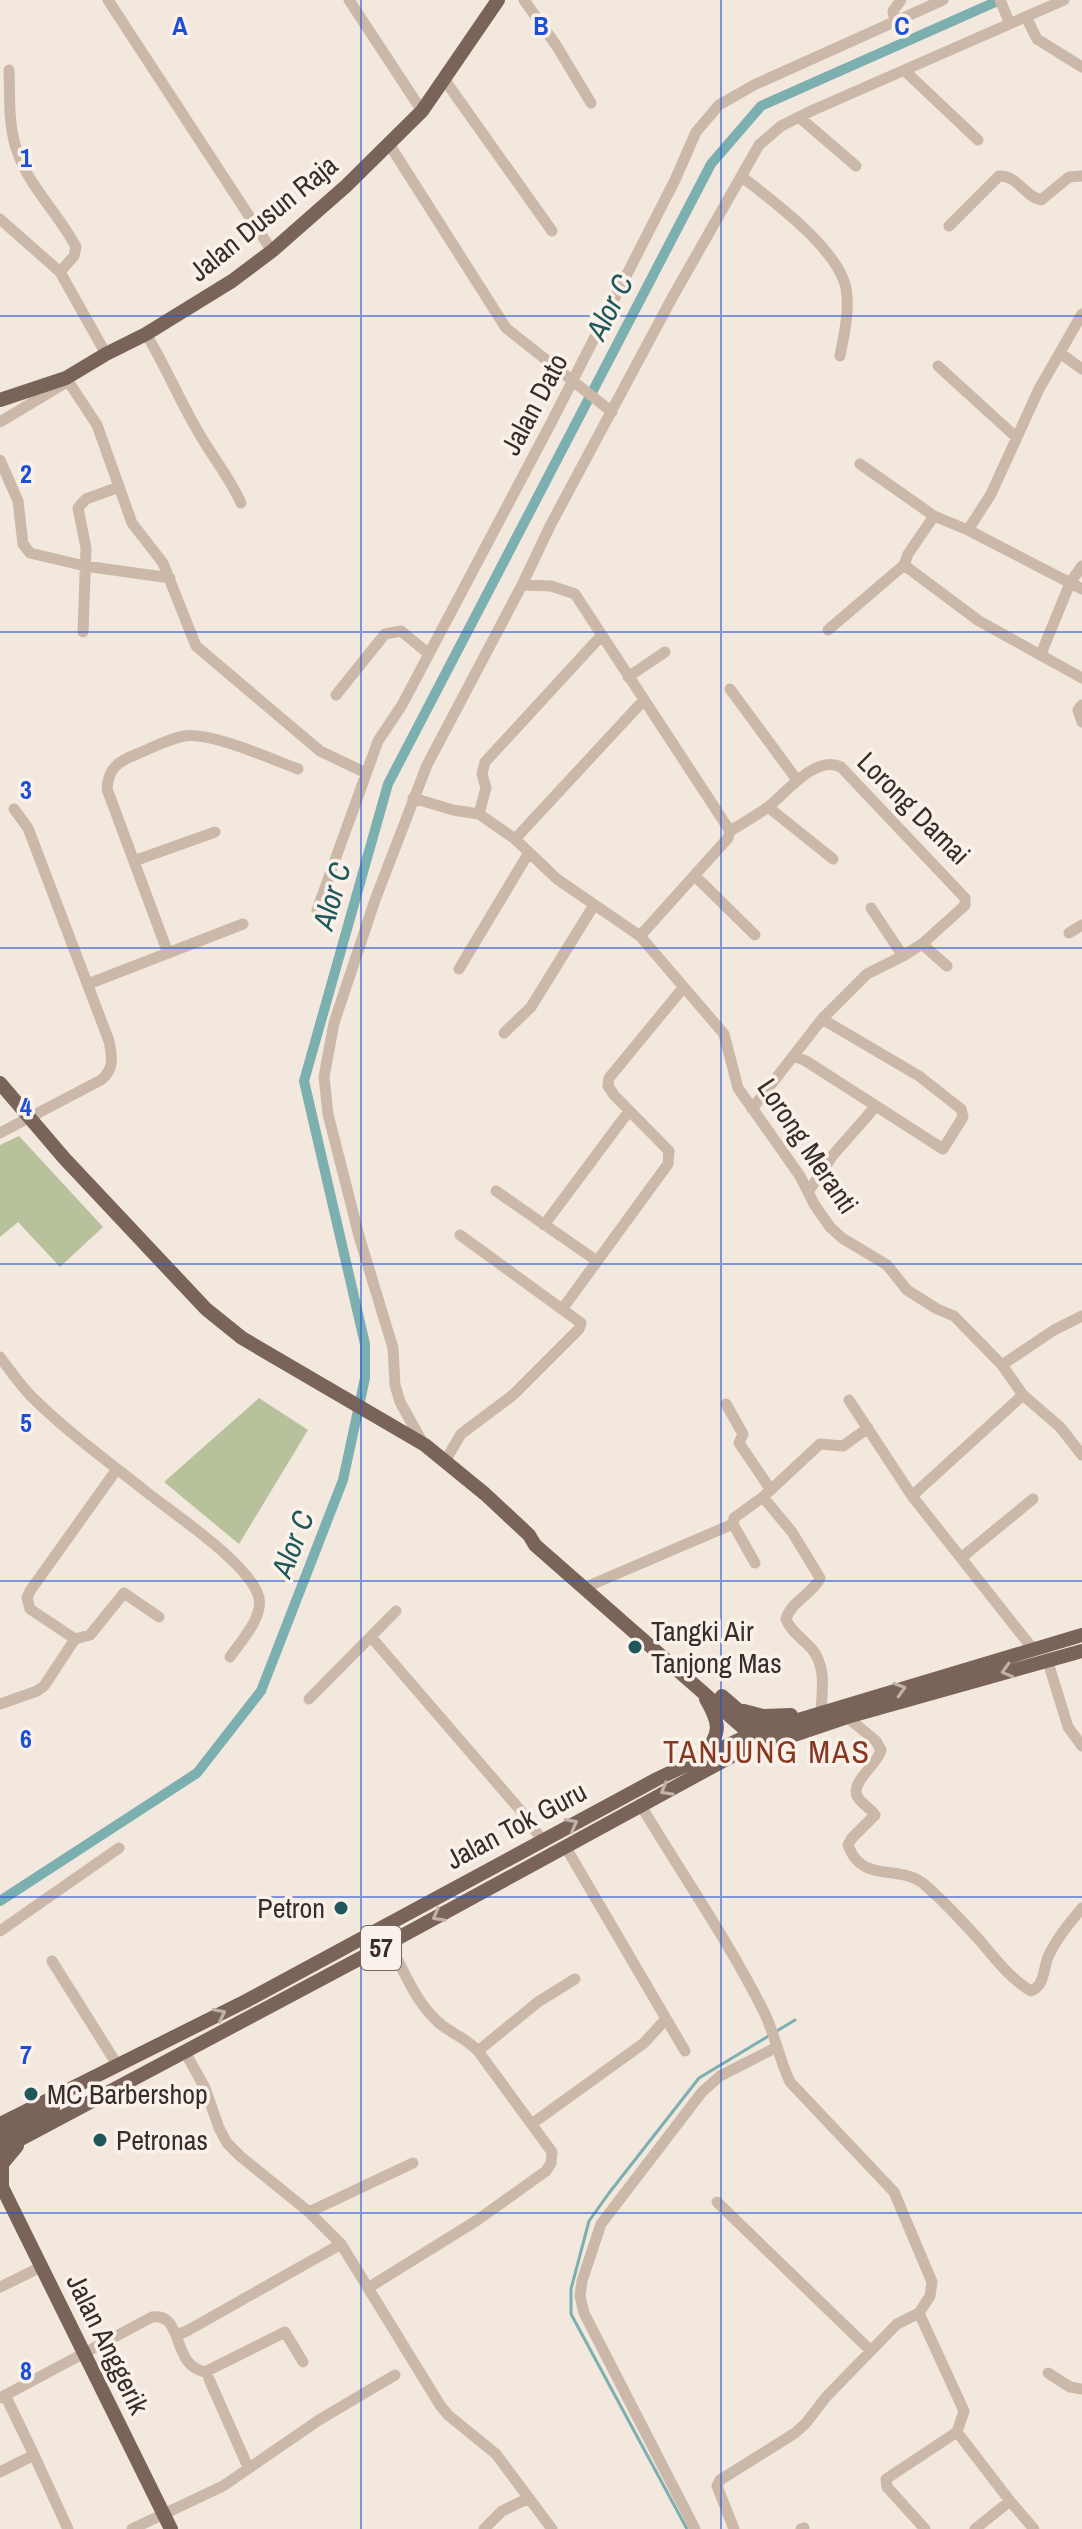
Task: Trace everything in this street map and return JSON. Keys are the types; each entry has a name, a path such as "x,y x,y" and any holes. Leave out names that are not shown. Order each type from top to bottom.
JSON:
{"main road":[{"name":"Jalan Dusun Raja","path":"0,400 67,379 232,281 272,251 346,186 422,111 498,0"},
{"path":"0,1083 206,1309 242,1338 425,1445 699,1688 761,1737"},
{"path":"529,1535 545,1542 730,1703 761,1737"},
{"name":"Jalan Tok Guru","path":"0,2150 389,1943 798,1719 1082,1635"},
{"name":"Jalan Tok Guru","path":"0,2124 246,2001 700,1758 761,1737 847,1717 1082,1651"},
{"path":"699,1688 713,1711 718,1730 716,1738 700,1758"},
{"path":"730,1703 752,1714 798,1719"},
{"path":"0,2136 122,2073 178,2035"},
{"path":"1,2190 4,2159 32,2133"},
{"name":"Jalan Anggerik","path":"1,2190 19,2220 171,2529"}],"street":[{"path":"108,0 272,251"},
{"path":"349,0 422,111"},
{"path":"524,0 591,103"},
{"path":"895,22 893,11 901,0"},
{"name":"Jalan Dato","path":"317,910 378,741 402,705 590,350 696,132 719,105 754,85 943,0"},
{"path":"1000,0 1009,22"},
{"path":"425,1445 400,1402 395,1385 393,1348 359,1236 328,1114 324,1077 340,1000 427,765 610,411 759,145 769,135 799,117 1064,0"},
{"path":"1026,17 1037,39 1082,67"},
{"path":"9,70 10,123 17,151 31,179 76,247 74,256 60,272"},
{"path":"905,71 978,140"},
{"path":"444,79 552,231"},
{"path":"799,117 856,166"},
{"path":"389,144 500,321 524,345 610,411"},
{"path":"949,226 999,176 1009,177 1034,199 1041,200 1069,177 1082,176"},
{"path":"742,177 805,229 839,270 846,287 840,356"},
{"path":"0,219 60,272 106,354"},
{"path":"968,530 991,494 1016,437 1082,314"},
{"path":"146,334 168,370 195,427 232,483 241,503"},
{"path":"1060,353 1082,369"},
{"path":"938,366 1016,437"},
{"path":"0,422 67,379 97,425 132,523 155,551 170,578 196,646 320,751 366,773"},
{"path":"0,460 18,501 26,549 36,556 170,578"},
{"path":"860,464 934,516 968,530 1082,589"},
{"path":"83,632 86,548 78,508 86,499 119,487"},
{"path":"828,630 904,565 934,516"},
{"path":"904,565 979,621 1082,678"},
{"path":"1041,654 1070,583 1082,566"},
{"path":"522,585 551,586 575,594 730,831"},
{"path":"336,695 385,634 401,631 429,654"},
{"path":"479,814 486,788 482,774 485,762 601,636"},
{"path":"628,677 665,652"},
{"path":"730,689 797,780"},
{"path":"515,839 643,701"},
{"path":"1082,705 1078,710 1082,722"},
{"path":"168,953 107,789 112,769 122,760 182,737 194,736 248,750 298,769"},
{"name":"Lorong Damai","path":"640,936 728,838 730,831 768,807 797,780 826,764 834,763 841,767 962,891 965,905 922,944 867,974 822,1019 752,1109"},
{"name":"Lorong Meranti","path":"413,798 479,814 515,839 528,854 594,905 640,936 724,1034 738,1088 830,1227 842,1238 887,1265 907,1290 922,1301 954,1316 1002,1365 1023,1395 1060,1427 1082,1455"},
{"path":"768,807 833,859"},
{"path":"0,1133 108,1075 113,1060 109,1041 28,828 14,809"},
{"path":"134,861 215,832"},
{"path":"459,969 528,854"},
{"path":"695,876 755,935"},
{"path":"504,1033 531,1007 594,905"},
{"path":"871,908 903,956"},
{"path":"88,984 243,924"},
{"path":"1069,933 1082,925"},
{"path":"922,944 947,966"},
{"path":"563,1308 661,1177 670,1158 665,1145 608,1086 609,1078 683,988"},
{"path":"794,1056 943,1149 963,1117 961,1109 919,1076 822,1019"},
{"path":"808,1192 833,1155 876,1106"},
{"path":"544,1225 629,1111"},
{"path":"496,1191 597,1261"},
{"path":"445,1461 461,1434 513,1395 579,1329 581,1323 460,1235"},
{"path":"1002,1365 1054,1330 1082,1316"},
{"path":"0,1357 30,1395 225,1554 256,1589 259,1613 230,1657"},
{"path":"912,1496 1023,1395"},
{"path":"849,1400 912,1496 1033,1649"},
{"path":"726,1404 743,1434 739,1443 820,1578 818,1584 795,1603 786,1619 790,1628 815,1653 820,1665 823,1677 821,1712"},
{"path":"593,1584 733,1524 737,1513 767,1494 820,1444 843,1446 868,1428"},
{"path":"75,1639 33,1612 27,1598 117,1469"},
{"path":"961,1558 1033,1499"},
{"path":"733,1524 755,1563"},
{"path":"0,1704 44,1686 75,1639 90,1635 124,1593 159,1617"},
{"path":"309,1699 396,1611"},
{"path":"371,1637 501,1787 542,1840"},
{"path":"1047,1659 1068,1727 1082,1746"},
{"path":"847,1717 876,1741 881,1750 879,1759 857,1785 859,1800 875,1815 848,1845 860,1863 871,1871 902,1873 924,1884 1014,1978 1031,1991 1041,1982 1048,1957 1082,1908"},
{"path":"640,1804 741,1969 766,2016 790,2082 894,2192 932,2282 930,2296 919,2313 897,2324 795,2433 720,2480 717,2486 734,2529"},
{"path":"565,1846 685,2051"},
{"path":"0,1931 119,1848"},
{"path":"368,2288 476,2221 546,2171 552,2152 478,2051 466,2038 439,2024 426,2010 389,1943"},
{"path":"52,1961 118,2066"},
{"path":"478,2051 538,2002 575,1979"},
{"path":"533,2123 644,2043 665,2020"},
{"path":"695,2529 584,2313 580,2296 582,2281 601,2224 702,2092 720,2076 777,2045"},
{"path":"185,2052 205,2088 227,2143 309,2212 341,2244 440,2405 496,2454 552,2529"},
{"path":"309,2212 413,2163"},
{"path":"717,2202 871,2351"},
{"path":"176,2335 341,2244"},
{"path":"0,2287 41,2267"},
{"path":"919,2313 964,2411 957,2432 886,2479 887,2487 925,2529"},
{"path":"68,2529 3,2396 155,2316 169,2321 183,2355 196,2370 205,2372 285,2332 303,2362"},
{"path":"1048,2373 1070,2387 1082,2389"},
{"path":"132,2529 223,2486 319,2420 395,2375"},
{"path":"209,2379 248,2467"},
{"path":"957,2432 1034,2529"},
{"path":"0,2472 34,2455"},
{"path":"484,2529 502,2511 529,2498"},
{"path":"975,2529 1010,2501"}],"green space":[{"path":"19,1136 103,1227 60,1267 18,1222 0,1237 0,1145"},
{"path":"259,1398 308,1430 239,1544 164,1482"}],"waterway":[{"name":"Alor C","path":"0,1901 197,1773 261,1691 343,1480 365,1378 365,1344 304,1081 388,784 711,164 761,106 1000,0"},
{"path":"687,2529 571,2314 571,2289 589,2221 699,2078 795,2020"}],"place":[{"name":"Tangki Air Tanjong Mas","path":"635,1647"},
{"name":"Petron","path":"341,1908"},
{"name":"MC Barbershop","path":"31,2094"},
{"name":"Petronas","path":"100,2140"}],"district":[{"name":"TANJUNG MAS","path":"767,1752"}]}
